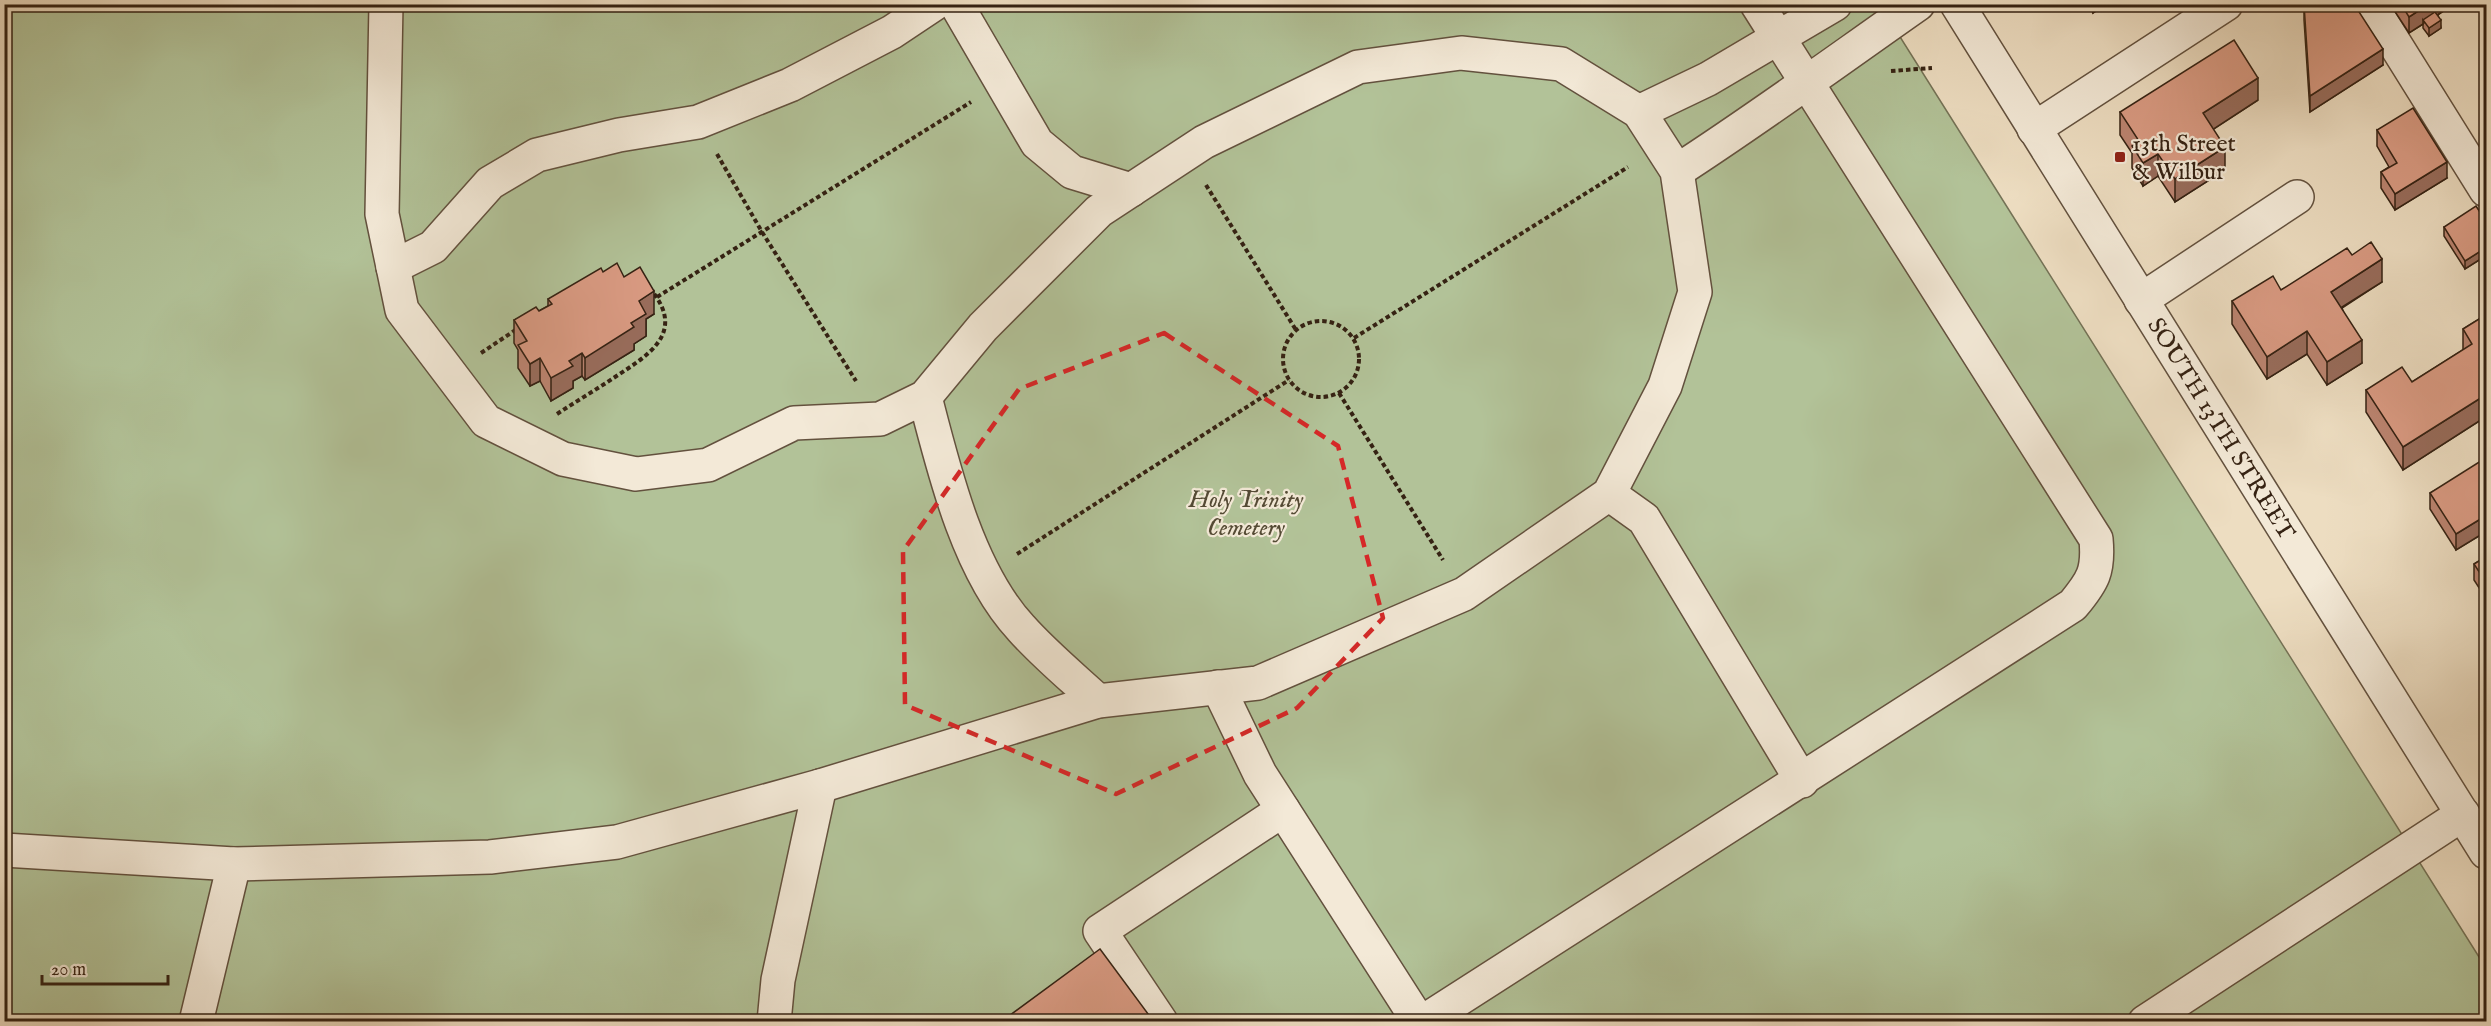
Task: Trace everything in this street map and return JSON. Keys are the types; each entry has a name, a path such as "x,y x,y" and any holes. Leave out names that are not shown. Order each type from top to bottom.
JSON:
{"street":[{"path":"12,850 234,864 490,857 618,842 820,786 1098,701 1258,682 1464,594 1609,494 1665,386 1695,292 1669,158 1639,112 1561,64 1461,53 1358,67 1204,142 1100,211 983,327 925,397 880,419 794,423 708,465 636,474 563,459 486,421 402,310 382,214 387,4"},
{"path":"393,267 433,247 489,183 537,155 618,135 699,122 790,85 892,32 934,4"},
{"path":"956,4 1037,143 1072,172 1131,190"},
{"path":"1218,687 1260,774 1421,1022 1802,781 2073,605 2091,584 2098,562 2096,539 1757,4"},
{"path":"1639,112 1708,79 1835,4"},
{"path":"1669,158 1741,130 1805,82 1918,4"},
{"name":"SOUTH 13TH STREET","path":"1957,4 2487,852"},
{"path":"2034,129 2226,4"},
{"path":"2370,4 2487,190"},
{"path":"2141,300 2297,197"},
{"path":"925,397 944,474 984,575 1020,628 1098,701"},
{"path":"1609,494 1644,519 1802,781"},
{"path":"774,1022 778,980 820,786"},
{"path":"1161,1022 1100,931 1283,810"},
{"path":"2145,1022 2463,814"},
{"path":"196,1022 234,864"}],"path":[{"path":"657,297 1002,83"},
{"path":"699,122 762,232 880,419"},
{"path":"1186,154 1296,330"},
{"path":"1354,338 1669,158"},
{"path":"521,438 651,353 663,334 665,313 657,297 649,288"},
{"path":"1320,320 1333,322 1354,338 1359,353 1358,369 1351,383 1339,393 1323,397 1307,395 1294,387 1289,380 1282,358 1286,342 1296,330 1307,322 1320,320"},
{"path":"450,373 519,328"},
{"path":"984,575 1289,380"},
{"path":"1339,393 1464,594"}],"highlighted area":[{"path":"1164,333 1338,446 1383,618 1297,708 1116,794 905,705 903,551 1019,389"}],"green space":[{"name":"Holy Trinity Cemetery","path":"9,5 1880,5 2486,968 2486,1021 5,1021 4,170"}],"building":[{"path":"2304,4 2354,4 2383,49 2310,96"},
{"path":"2401,4 2429,4 2409,17"},
{"path":"2435,12 2441,20 2429,28 2423,20"},
{"path":"2234,40 2258,78 2203,113 2225,147 2175,179 2158,154 2143,163 2132,146 2139,141 2120,112"},
{"path":"2413,108 2447,162 2395,194 2381,172 2397,163 2377,130"},
{"path":"2476,206 2487,223 2487,247 2465,261 2444,227"},
{"path":"2371,242 2382,259 2331,292 2362,340 2327,362 2307,331 2267,357 2232,301 2273,276 2281,290 2347,248 2352,255"},
{"path":"617,263 624,277 640,267 654,291 639,301 646,314 631,323 634,327 585,358 582,353 569,361 573,366 551,378 540,358 530,364 518,345 527,341 514,320 536,307 539,311 552,304 548,299 601,268 603,272"},
{"path":"2487,314 2487,394 2403,447 2366,390 2402,367 2412,382 2472,344 2463,329"},
{"path":"2484,459 2487,462 2487,515 2456,534 2430,493"},
{"path":"2487,556 2487,584 2474,564"},
{"path":"1100,949 1154,1022 1002,1022 1002,1021"}],"place":[{"name":"13th Street & Wilbur","path":"2120,157"}]}
